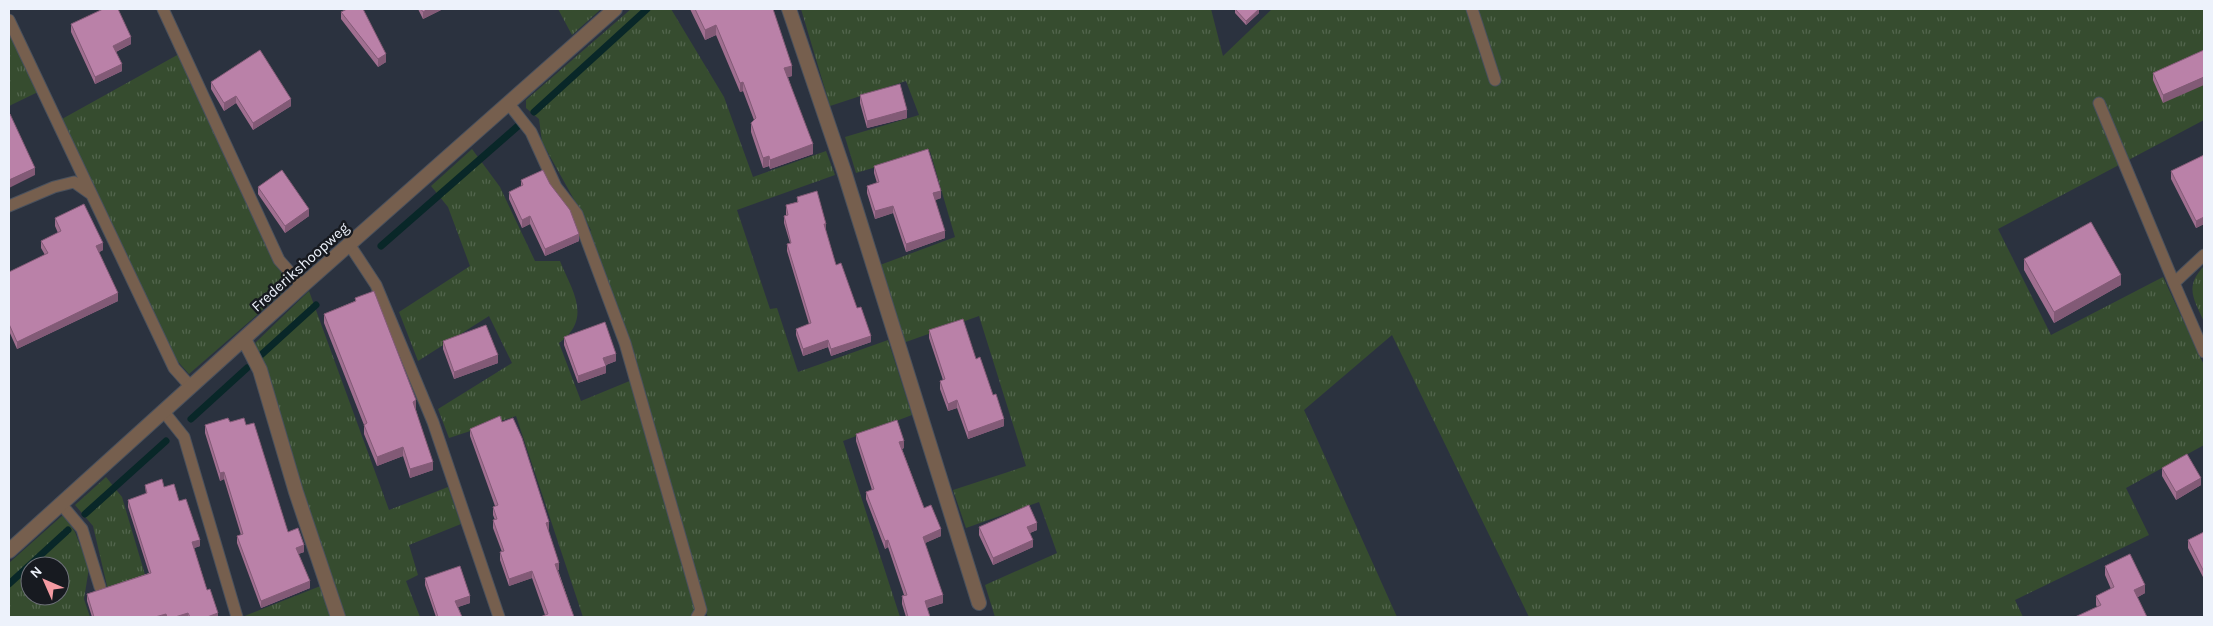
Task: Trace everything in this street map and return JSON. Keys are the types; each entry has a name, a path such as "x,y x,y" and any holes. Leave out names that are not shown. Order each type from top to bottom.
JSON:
{"street":[{"name":"Frederikshoopweg","path":"9,551 348,244 615,9"},
{"path":"789,9 844,171 979,603"},
{"path":"244,339 260,370 296,492 338,617"}],"lane":[{"path":"163,9 279,260 302,286"},
{"path":"1472,9 1495,80"},
{"path":"9,20 174,368 191,387"},
{"path":"508,103 531,132 556,187 576,214 625,343 701,610 697,617"},
{"path":"2099,103 2204,352"},
{"path":"9,206 54,186 74,182 92,195"},
{"path":"348,244 376,285 433,422 498,617"},
{"path":"2174,283 2204,254"},
{"path":"164,412 184,436 237,617"},
{"path":"61,504 82,529 100,587"}],"green space":[{"path":"558,9 601,9 572,35"},
{"path":"631,9 671,9 724,97 753,177 826,151 835,175 737,210 770,309 777,308 798,372 888,340 912,415 843,441 900,617 708,617 704,609 587,234 591,230 542,142 539,119 526,108 526,100"},
{"path":"801,9 1211,9 1223,56 1272,9 2204,9 2204,120 1998,229 2051,335 2163,277 2204,365 2204,445 2126,488 2149,535 2015,600 2023,617 1529,617 1392,335 1304,410 1397,617 995,617 985,585 1057,553 1039,502 966,528 953,490 1026,466 979,316 903,343 880,265 955,237 930,151 856,173 845,137 919,115 906,81 830,106"},
{"path":"9,29 38,92 9,106"},
{"path":"179,54 279,269 287,278 286,286 282,293 189,374 173,356 62,119"},
{"path":"472,149 500,187 535,261 560,261 570,283 577,304 577,314 575,324 569,334 559,343 581,401 632,380 697,610 693,617 583,617 516,416 449,438 438,409 512,363 489,316 418,361 399,312 470,266 448,207 431,186"},
{"path":"2204,266 2204,322 2194,300 2193,287 2194,280"},
{"path":"309,291 389,510 448,487 461,524 409,545 418,575 406,581 420,617 341,617 255,343"},
{"path":"106,477 122,497 146,578 108,590 93,526 75,505"},
{"path":"63,515 75,532 89,568 84,599 90,617 9,617 9,563"},
{"path":"323,585 333,617 242,617"}],"building":[{"path":"103,9 118,9 131,37 113,46 122,64 95,77 71,24"},
{"path":"347,9 363,9 386,54 378,59 341,12"},
{"path":"695,9 773,9 792,66 784,68 813,144 770,160 769,156 763,158 751,123 756,118 743,82 740,83 716,25 705,30"},
{"path":"1235,9 1259,9 1246,21"},
{"path":"260,50 291,99 253,123 236,96 224,103 211,82"},
{"path":"2204,50 2204,77 2163,95 2153,73"},
{"path":"900,84 907,110 867,121 860,95"},
{"path":"9,114 35,168 9,180"},
{"path":"928,149 941,191 933,193 945,231 906,244 893,206 875,211 867,186 879,182 874,166"},
{"path":"2204,155 2204,217 2196,221 2171,171"},
{"path":"282,170 309,209 285,226 258,187"},
{"path":"543,170 550,184 570,210 579,234 545,249 530,216 522,220 509,192 523,185 521,180"},
{"path":"817,191 836,265 841,263 857,308 861,307 871,336 831,349 828,340 803,349 796,329 811,323 787,244 791,243 784,216 788,215 786,205 798,202 797,197"},
{"path":"84,204 103,243 96,246 118,293 17,342 9,324 9,272 48,253 41,241 61,231 55,218"},
{"path":"2091,222 2121,275 2054,312 2024,259"},
{"path":"374,291 416,400 413,402 433,462 410,469 403,447 377,457 364,425 367,423 324,314 356,301 355,298"},
{"path":"963,319 976,359 980,357 993,395 996,394 1004,419 968,432 957,400 948,404 940,381 945,379 929,330"},
{"path":"605,322 616,354 603,358 606,366 578,376 564,337"},
{"path":"486,325 498,355 454,372 443,341"},
{"path":"500,416 502,422 513,418 522,438 549,522 546,523 559,563 555,564 574,617 540,617 548,614 532,571 509,579 500,552 504,551 493,520 497,519 493,507 498,505 470,429"},
{"path":"228,418 230,422 244,418 246,425 254,423 288,532 298,528 304,545 296,548 310,581 261,601 237,536 243,534 224,472 220,473 205,425"},
{"path":"897,420 904,441 899,442 924,508 931,505 941,529 923,537 943,595 925,601 930,617 908,617 902,596 907,595 888,540 885,541 866,492 874,489 856,434"},
{"path":"2187,454 2201,478 2176,492 2162,468"},
{"path":"162,479 164,487 174,484 179,501 186,499 200,540 192,542 207,590 210,589 218,613 207,617 190,617 188,613 175,617 167,617 166,614 155,617 94,617 87,594 151,573 128,500 147,493 145,485"},
{"path":"1029,505 1037,523 1027,527 1033,540 993,558 979,527"},
{"path":"2204,532 2204,572 2188,540"},
{"path":"2130,554 2145,585 2134,590 2147,617 2075,617 2101,605 2096,596 2114,587 2105,566"},
{"path":"460,566 470,596 455,601 462,617 438,617 425,578"}],"waterway":[{"path":"534,112 647,9"},
{"path":"381,246 518,126"},
{"path":"261,355 316,305"},
{"path":"191,419 247,368"},
{"path":"85,514 166,441"},
{"path":"9,584 68,530"}]}
